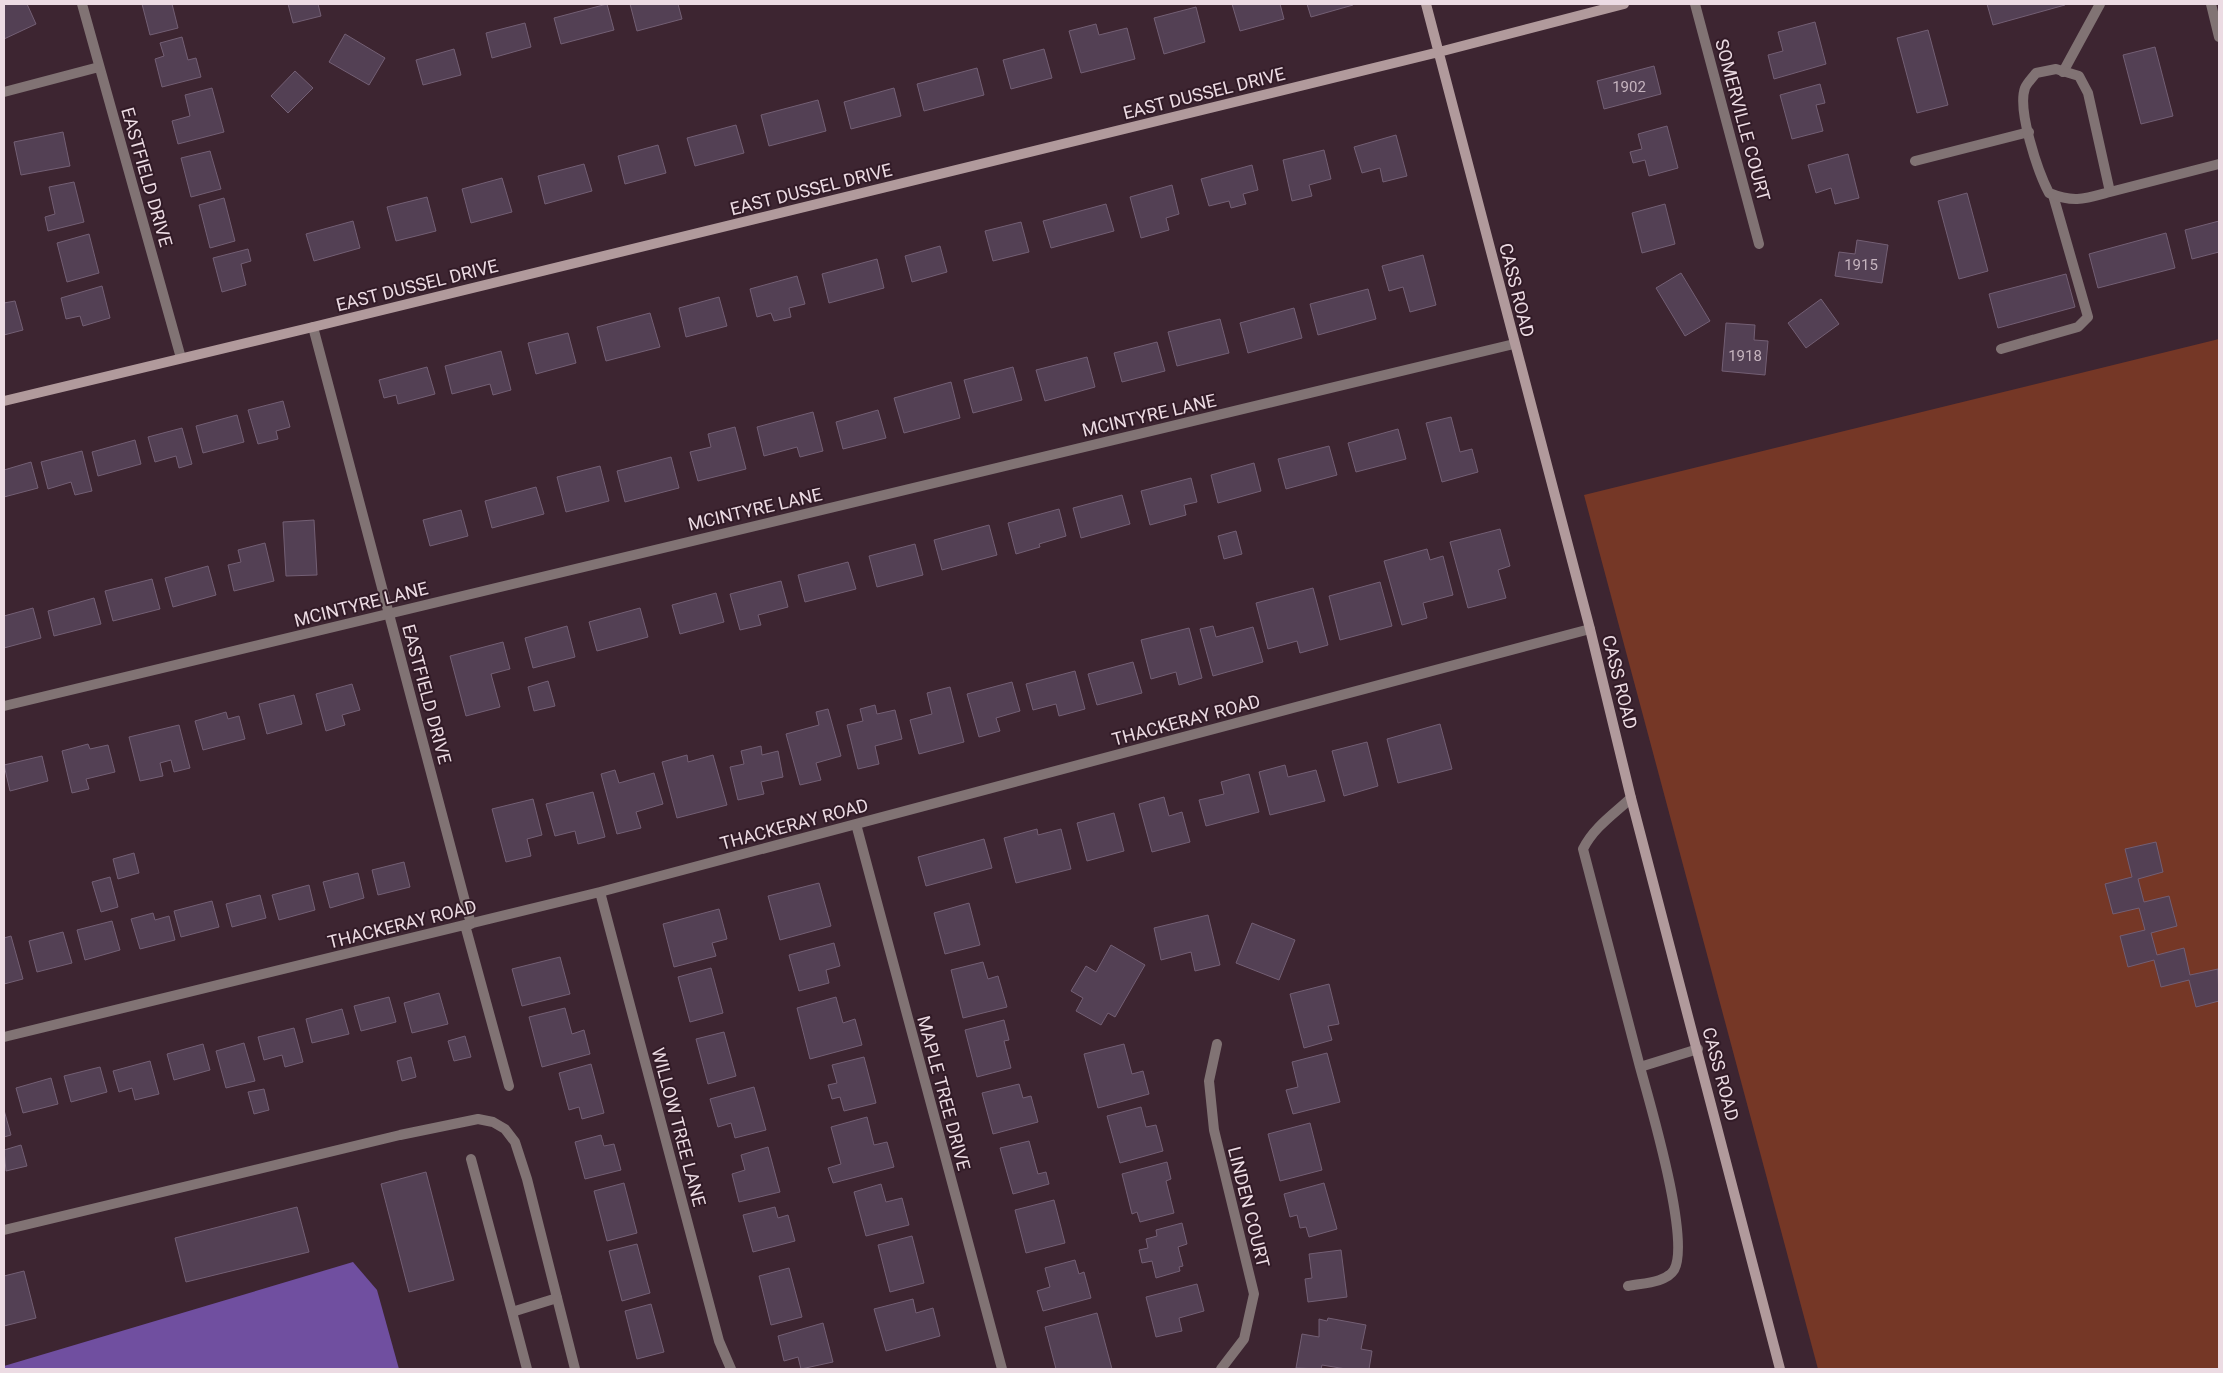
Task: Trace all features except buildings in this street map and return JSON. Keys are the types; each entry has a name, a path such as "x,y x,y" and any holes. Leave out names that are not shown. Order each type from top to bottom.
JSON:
{"street":[{"name":"EASTFIELD DRIVE","path":"82,4 182,358"},
{"name":"CASS ROAD","path":"1426,4 1590,629 1631,798 1780,1369"},
{"name":"EAST DUSSEL DRIVE","path":"4,400 313,328 1439,52 1624,4"},
{"name":"SOMERVILLE COURT","path":"1695,4 1759,244"},
{"path":"2063,72 2100,4"},
{"path":"2211,4 2219,37"},
{"path":"4,92 99,67"},
{"path":"2110,192 2088,93 2079,76 2056,69 2036,73 2025,88 2022,107 2039,173 2049,193 2053,195 2067,200 2086,198 2110,192 2219,164"},
{"path":"1915,161 2029,132"},
{"path":"2001,349 2078,327 2088,317 2053,195"},
{"name":"EASTFIELD DRIVE","path":"313,328 389,614 509,1086"},
{"name":"MCINTYRE LANE","path":"4,706 1514,344"},
{"name":"THACKERAY ROAD","path":"4,1037 600,892 1590,629"},
{"path":"1628,1286 1667,1278 1674,1270 1678,1257 1675,1203 1583,849 1589,836 1631,798"},
{"name":"MAPLE TREE DRIVE","path":"856,824 1002,1369"},
{"name":"WILLOW TREE LANE","path":"600,892 719,1341 731,1369"},
{"name":"LINDEN COURT","path":"1217,1044 1209,1080 1214,1130 1254,1294 1244,1339 1221,1369"},
{"path":"1640,1067 1698,1049"},
{"path":"4,1230 400,1135 478,1119 493,1122 505,1129 515,1142 575,1369"},
{"path":"471,1159 527,1369"},
{"path":"512,1312 557,1298"}],"shaded area":[{"path":"2219,339 2219,1369 1818,1369 1584,495"},
{"path":"353,1262 377,1290 399,1369 4,1369 4,1366"}]}
